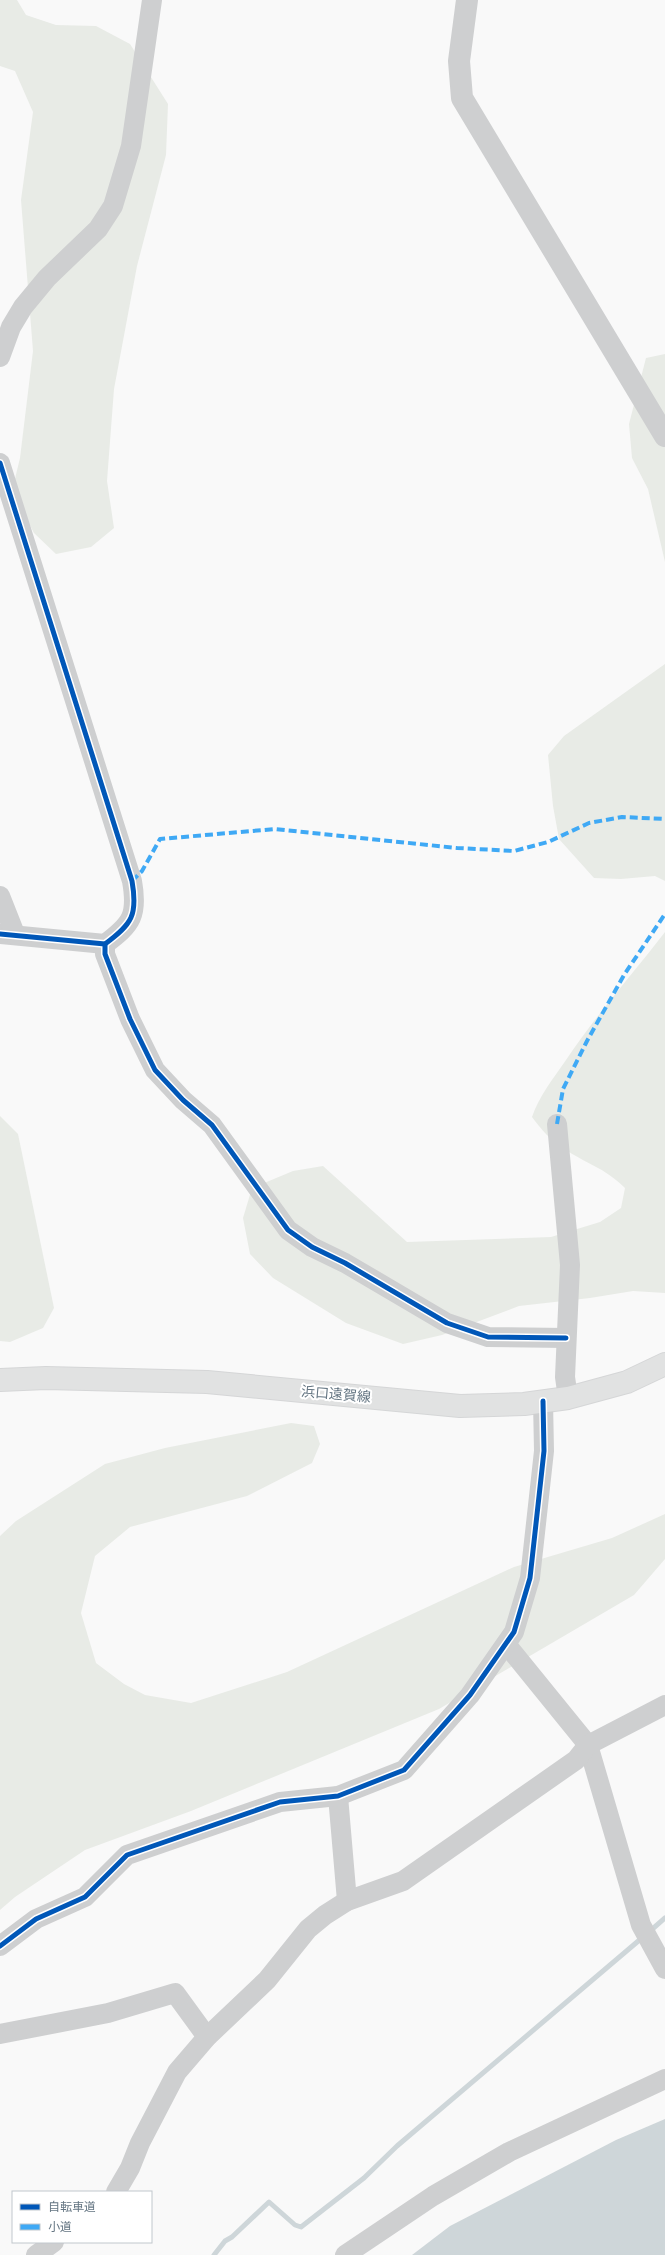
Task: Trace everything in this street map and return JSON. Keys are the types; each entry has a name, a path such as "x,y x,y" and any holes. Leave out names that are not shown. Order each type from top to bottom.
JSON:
{"main road":[{"name":"浜口遠賀線","path":"0,1380 46,1378 207,1382 460,1406 524,1404 568,1398 627,1382 665,1364"}],"street":[{"path":"0,357 11,327 23,307 47,278 98,229 113,206 131,146 152,0"},
{"path":"467,0 459,61 462,98 665,436"},
{"path":"0,463 132,881 135,897 133,917 119,934 105,944 8,934 0,896"},
{"path":"105,944 105,954 130,1019 155,1070 183,1100 212,1125 288,1230 312,1247 345,1263 447,1323 488,1337 566,1338"},
{"path":"557,1124 570,1265 565,1377 568,1398"},
{"path":"0,1946 36,1919 85,1897 127,1855 280,1802 338,1796 404,1770 470,1695 514,1632 530,1578 544,1451 543,1401"},
{"path":"506,1644 588,1746 641,1925 665,1969"},
{"path":"117,2191 130,2168 140,2143 177,2072 207,2037 267,1980 308,1929 325,1915 347,1901 403,1881 576,1760 588,1746 665,1705"},
{"path":"338,1796 347,1901"},
{"path":"0,2034 108,2013 175,1993 207,2037"},
{"path":"345,2255 426,2200 509,2152 665,2079"},
{"path":"36,2255 53,2243"}],"shaded area":[{"path":"0,0 17,0 26,15 56,25 96,26 130,44 168,104 166,155 137,266 114,389 107,481 114,528 91,547 56,554 34,533 12,491 20,458 33,351 21,200 33,112 15,71 0,66"},
{"path":"665,354 665,562 648,489 632,458 629,424 646,358"},
{"path":"665,664 665,881 655,876 621,879 594,878 559,839 553,806 548,755 564,736"},
{"path":"665,932 665,1293 633,1291 590,1298 519,1306 442,1335 403,1344 346,1323 273,1278 250,1254 243,1218 252,1188 293,1171 323,1166 407,1242 551,1237 600,1222 621,1208 625,1188 610,1175 558,1145 546,1134 532,1117 542,1095 578,1043"},
{"path":"0,1116 18,1134 54,1308 43,1328 10,1342 0,1341"},
{"path":"291,1423 314,1426 320,1444 312,1463 247,1496 130,1527 95,1556 81,1613 96,1663 124,1684 145,1695 191,1703 287,1672 514,1567 612,1538 665,1514 665,1559 634,1595 439,1709 191,1811 85,1850 15,1897 0,1910 0,1536 16,1521 105,1464 165,1448"},
{"path":"665,2119 665,2255 412,2255 450,2226 616,2140"}],"waterway":[{"path":"649,1932 665,1918"},
{"path":"214,2255 225,2241 232,2237 269,2202 295,2225 301,2227 364,2178 397,2146 643,1937"}],"marked path":[{"path":"132,881 142,871 160,839 275,829 457,848 514,851 548,842 589,823 622,817 665,819"},
{"path":"557,1124 563,1089 587,1041 624,975 665,914"}],"cycle path":[{"path":"0,463 132,881 134,893 131,918 127,924 105,944 0,934"},
{"path":"105,944 105,954 130,1019 155,1070 183,1100 212,1125 288,1230 312,1247 345,1263 447,1323 488,1337 566,1338"},
{"path":"0,1946 36,1919 85,1897 127,1855 280,1802 338,1796 404,1770 470,1695 514,1632 530,1578 544,1451 543,1401"}]}
